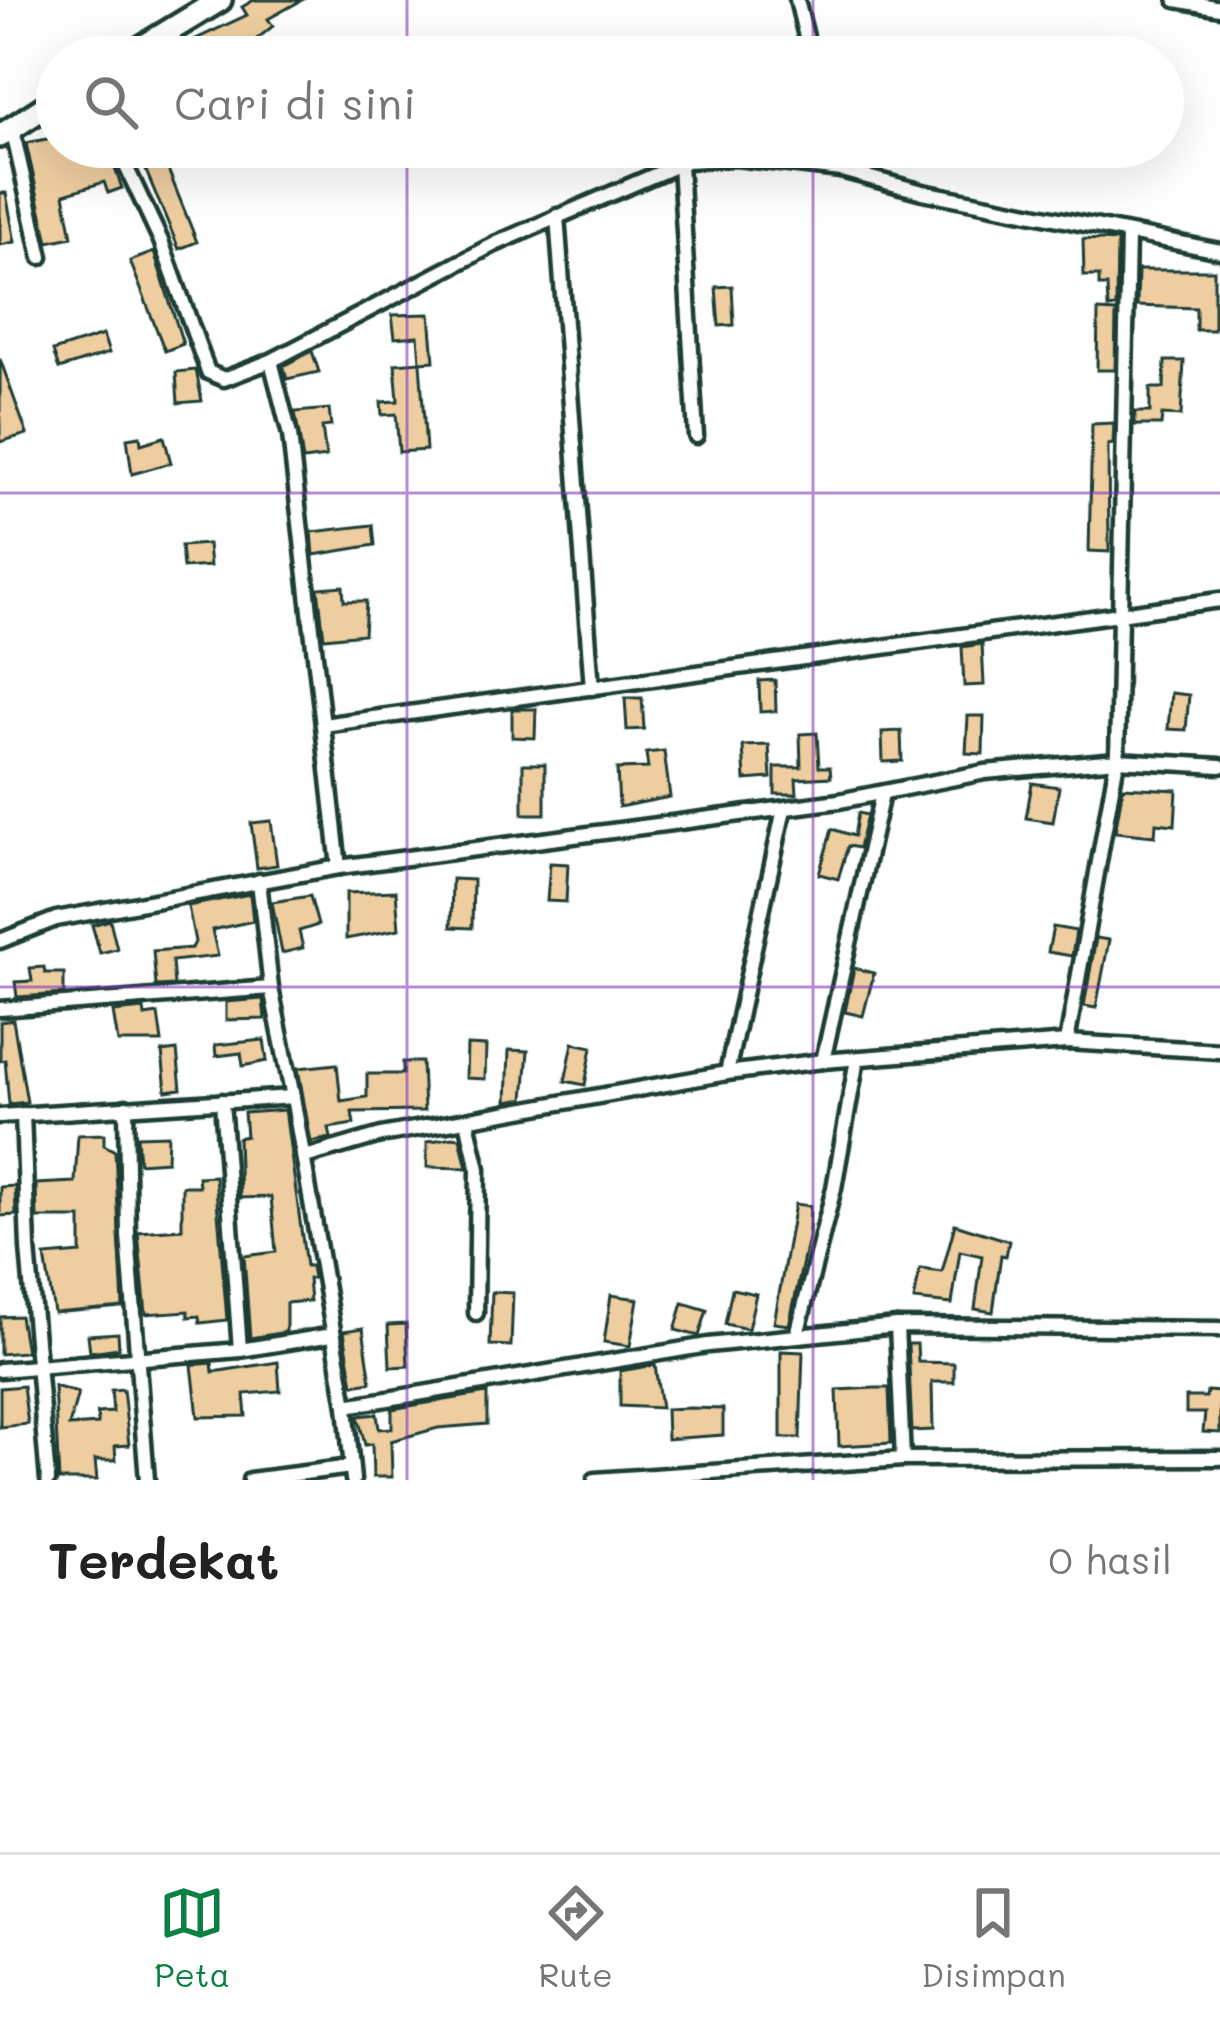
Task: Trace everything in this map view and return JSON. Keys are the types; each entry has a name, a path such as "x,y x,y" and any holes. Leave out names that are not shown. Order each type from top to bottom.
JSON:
{"highway":[{"path":"160,36 220,0"},
{"path":"6,132 36,113"}],"street":[{"path":"797,0 806,36"},
{"path":"1176,0 1220,8"},
{"path":"6,132 41,257"},
{"path":"127,168 161,241 208,372 224,379 272,361 557,216 671,168"},
{"path":"680,168 696,436"},
{"path":"824,168 1129,236 1220,251"},
{"path":"557,216 592,688"},
{"path":"1067,1042 1117,760 1129,236"},
{"path":"272,361 290,436 339,867"},
{"path":"323,725 1220,600"},
{"path":"0,941 56,919 339,867 784,809 985,772 1117,760 1220,766"},
{"path":"823,1061 882,794"},
{"path":"727,1072 784,809"},
{"path":"250,1480 352,1473 346,1406 305,1157 271,988 259,881"},
{"path":"0,1009 271,988"},
{"path":"305,1157 381,1135 727,1072 974,1045 1067,1042 1220,1051"},
{"path":"797,1335 834,1188 857,1059"},
{"path":"0,1116 293,1097"},
{"path":"222,1101 240,1350"},
{"path":"126,1107 147,1480"},
{"path":"23,1114 37,1366 49,1480"},
{"path":"467,1121 478,1169 476,1313"},
{"path":"897,1326 903,1460"},
{"path":"346,1406 797,1335 897,1326 1220,1328"},
{"path":"0,1370 138,1362 332,1334"},
{"path":"595,1480 903,1460 1220,1458"}],"building":[{"path":"254,0 302,0 268,19 273,26 261,36 202,36 247,15 242,7"},
{"path":"36,141 36,168 115,168 122,188 108,193 104,182 64,194 72,237 48,242 26,143"},
{"path":"145,168 167,168 197,242 179,249"},
{"path":"0,193 6,193 15,242 0,245"},
{"path":"1083,239 1117,241 1116,307 1108,308 1107,286 1099,286 1099,276 1084,276"},
{"path":"154,252 183,344 165,351 130,261"},
{"path":"1138,270 1214,270 1214,330 1196,330 1196,308 1137,306"},
{"path":"732,286 734,325 719,326 716,287"},
{"path":"1098,311 1116,312 1115,370 1097,370"},
{"path":"430,314 434,361 420,362 418,336 395,338 392,315"},
{"path":"103,335 109,353 59,369 53,351"},
{"path":"312,351 319,372 287,379 283,366"},
{"path":"0,359 27,434 0,442"},
{"path":"1165,361 1184,361 1181,416 1162,415 1161,425 1135,425 1135,412 1150,412 1150,388 1164,388"},
{"path":"420,362 426,450 399,452 396,414 382,415 381,402 398,401 395,364"},
{"path":"196,370 202,401 178,403 176,372"},
{"path":"329,409 331,426 322,427 326,457 303,460 295,412"},
{"path":"1114,423 1113,444 1108,445 1109,552 1089,551 1092,424"},
{"path":"140,436 141,444 164,437 171,463 132,474 127,438"},
{"path":"373,525 375,545 314,555 312,532"},
{"path":"208,544 210,566 183,568 181,546"},
{"path":"343,586 344,601 366,601 364,634 324,638 318,588"},
{"path":"982,644 984,685 964,686 962,647"},
{"path":"775,680 776,711 760,712 759,681"},
{"path":"1171,693 1189,695 1186,730 1168,729"},
{"path":"625,698 642,698 644,729 627,730"},
{"path":"512,709 536,709 535,738 512,737"},
{"path":"968,716 984,716 983,754 966,753"},
{"path":"901,731 902,761 883,762 882,732"},
{"path":"817,733 819,767 830,767 831,777 796,779 797,794 775,794 775,767 801,767 800,734"},
{"path":"769,745 771,778 745,780 743,746"},
{"path":"664,751 670,797 619,807 617,769 648,768 646,753"},
{"path":"523,764 545,764 545,814 523,814"},
{"path":"1032,783 1059,787 1053,822 1026,818"},
{"path":"1123,787 1177,790 1175,825 1156,823 1155,836 1115,832"},
{"path":"858,813 867,815 859,848 848,846 838,879 819,874 832,829 854,836"},
{"path":"271,821 277,865 257,868 251,823"},
{"path":"550,863 568,864 566,902 547,901"},
{"path":"452,879 473,880 472,928 451,927"},
{"path":"396,891 399,929 346,939 346,893"},
{"path":"250,894 253,921 212,930 218,956 172,961 174,985 156,986 153,951 192,948 195,942 188,906"},
{"path":"310,896 318,925 299,931 303,948 282,953 272,902"},
{"path":"110,920 117,949 100,953 92,925"},
{"path":"1053,927 1076,931 1072,956 1048,952"},
{"path":"1096,938 1109,940 1096,1008 1084,1006"},
{"path":"44,967 45,973 64,973 64,994 17,997 15,982 32,981 30,968"},
{"path":"854,968 874,973 863,1016 845,1012"},
{"path":"263,999 265,1019 226,1020 226,1002"},
{"path":"144,1009 145,1016 158,1014 162,1042 118,1042 113,1012"},
{"path":"13,1020 27,1102 9,1104 5,1060 0,1061 0,1022"},
{"path":"264,1040 267,1061 243,1066 241,1053 216,1056 215,1045"},
{"path":"573,1043 592,1047 585,1085 565,1081"},
{"path":"467,1045 486,1046 485,1079 466,1078"},
{"path":"177,1050 181,1089 166,1091 162,1052"},
{"path":"509,1050 528,1051 524,1099 507,1102"},
{"path":"403,1062 422,1062 424,1111 352,1112 354,1124 329,1128 331,1138 311,1142 298,1068 337,1064 341,1101 367,1097 367,1074 403,1074"},
{"path":"285,1110 306,1266 311,1266 313,1278 308,1279 310,1301 286,1303 286,1332 250,1338 244,1256 276,1252 271,1197 240,1198 238,1138 246,1136 244,1113"},
{"path":"104,1134 104,1145 115,1151 123,1307 54,1313 45,1256 81,1253 81,1218 37,1218 36,1184 75,1182 78,1135"},
{"path":"168,1135 167,1161 139,1163 137,1136"},
{"path":"460,1138 467,1168 427,1167 427,1142"},
{"path":"215,1176 227,1320 200,1323 199,1316 188,1317 188,1311 146,1314 138,1232 182,1229 182,1186 199,1186 198,1177"},
{"path":"15,1186 16,1215 0,1216 0,1187"},
{"path":"795,1204 810,1206 809,1234 789,1325 774,1323"},
{"path":"955,1224 1009,1241 1006,1256 1001,1255 993,1312 975,1309 982,1256 960,1251 952,1304 914,1300 920,1269 942,1272"},
{"path":"732,1289 756,1294 748,1329 725,1324"},
{"path":"492,1292 513,1293 511,1346 490,1345"},
{"path":"611,1295 638,1299 630,1346 604,1342"},
{"path":"683,1303 707,1310 699,1336 675,1330"},
{"path":"20,1316 26,1352 0,1354 0,1317"},
{"path":"406,1324 408,1366 390,1367 388,1325"},
{"path":"363,1328 371,1382 353,1385 344,1331"},
{"path":"118,1333 119,1348 90,1352 88,1335"},
{"path":"908,1344 917,1344 918,1362 954,1363 954,1382 932,1382 933,1430 912,1431"},
{"path":"781,1351 803,1352 800,1438 781,1438"},
{"path":"278,1362 280,1391 244,1394 246,1416 198,1417 192,1365 212,1363 213,1372"},
{"path":"655,1365 661,1408 620,1406 620,1371"},
{"path":"23,1386 28,1424 0,1427 0,1388"},
{"path":"54,1386 78,1393 69,1426 98,1424 97,1413 113,1412 111,1390 123,1389 129,1445 115,1446 116,1460 95,1460 97,1480 59,1480"},
{"path":"889,1388 891,1443 839,1446 837,1390"},
{"path":"1207,1391 1220,1392 1220,1433 1203,1432 1205,1413 1186,1413 1186,1397 1206,1397"},
{"path":"487,1393 487,1424 438,1428 391,1441 392,1477 373,1477 372,1444 365,1445 358,1416 377,1414 379,1429 392,1428 392,1409"},
{"path":"666,1409 723,1409 723,1435 667,1439"}]}
